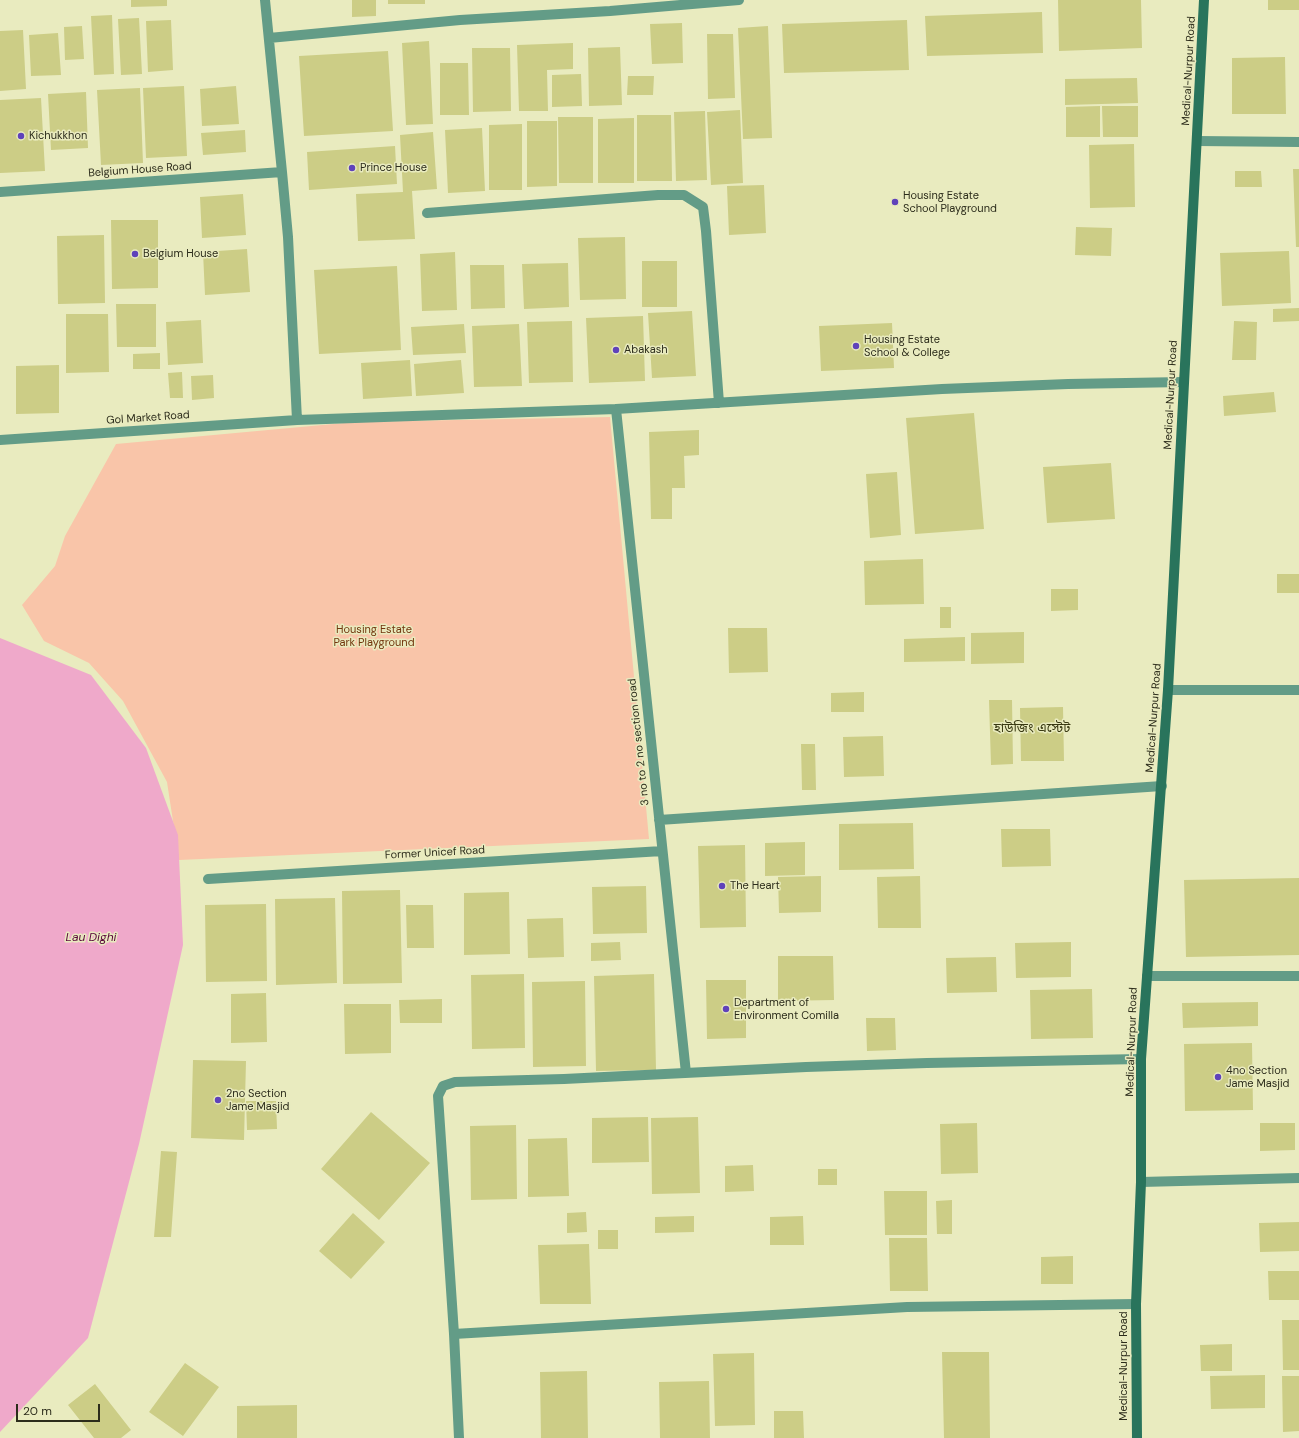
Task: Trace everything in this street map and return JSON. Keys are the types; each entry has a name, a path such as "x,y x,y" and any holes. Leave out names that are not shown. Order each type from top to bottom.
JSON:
{"street":[{"path":"265,0 288,237 298,420"},
{"path":"269,38 460,20 610,11 739,0"},
{"name":"Medical-Nurpur Road","path":"1137,1438 1136,1304 1140,1182 1141,1059 1168,690 1204,0"},
{"path":"1197,141 1299,142"},
{"name":"Belgium House Road","path":"0,192 282,172"},
{"path":"427,213 658,195 684,195 703,207 719,403"},
{"name":"Gol Market Road","path":"0,440 298,420 616,409 942,389 1068,384 1184,382"},
{"name":"3 no to 2 no section road","path":"616,409 686,1073"},
{"path":"1168,690 1299,690"},
{"path":"659,820 1162,786"},
{"name":"Former Unicef Road","path":"208,879 662,851"},
{"path":"1147,976 1299,976"},
{"path":"458,1438 454,1334 438,1096 443,1086 455,1082 564,1079 806,1067 1141,1059"},
{"path":"1140,1182 1299,1178"},
{"path":"454,1334 907,1307 1136,1304"}],"green space":[{"name":"Housing Estate Park Playground","path":"610,417 649,839 179,860 167,782 123,701 89,663 44,641 22,605 55,566 65,536 116,444 355,422"}],"water":[{"name":"Lau Dighi","path":"0,638 91,675 146,748 178,835 183,945 139,1144 88,1338 0,1432"}],"building":[{"path":"131,0 167,0 167,6 131,7"},
{"path":"352,0 376,0 376,16 352,17"},
{"path":"388,0 425,0 425,4 388,4"},
{"path":"1058,0 1141,0 1142,48 1059,51"},
{"path":"1268,0 1299,0 1299,10 1268,10"},
{"path":"1042,12 1043,53 927,56 925,16"},
{"path":"112,15 114,74 94,75 91,16"},
{"path":"139,18 142,74 121,75 118,19"},
{"path":"171,20 173,70 148,72 146,21"},
{"path":"907,20 909,70 784,73 782,24"},
{"path":"682,23 683,63 652,64 650,24"},
{"path":"82,26 84,59 65,60 64,27"},
{"path":"768,26 772,138 743,139 738,28"},
{"path":"23,30 26,89 0,91 0,31"},
{"path":"58,33 61,75 31,76 29,35"},
{"path":"707,34 733,34 735,98 708,99"},
{"path":"429,41 433,124 406,125 402,43"},
{"path":"573,43 573,69 547,70 548,111 519,111 517,45"},
{"path":"620,47 622,105 589,106 588,48"},
{"path":"472,48 510,48 511,111 473,112"},
{"path":"388,51 393,131 304,136 299,56"},
{"path":"1285,57 1286,114 1232,114 1232,58"},
{"path":"440,63 468,63 469,115 440,115"},
{"path":"581,74 582,106 552,107 552,75"},
{"path":"628,76 654,76 653,95 627,95"},
{"path":"1137,78 1138,103 1065,105 1065,79"},
{"path":"184,86 187,156 146,158 143,88"},
{"path":"236,86 239,124 202,126 200,89"},
{"path":"140,88 143,163 101,165 97,90"},
{"path":"86,92 88,148 51,150 48,94"},
{"name":"Kichukkhon","path":"41,98 45,171 0,173 0,100"},
{"path":"1100,106 1100,137 1066,137 1066,107"},
{"path":"1102,106 1138,106 1138,137 1103,137"},
{"path":"740,110 743,183 711,185 707,112"},
{"path":"705,111 707,180 676,181 674,112"},
{"path":"637,115 671,115 672,181 637,181"},
{"path":"558,117 593,117 593,183 559,183"},
{"path":"634,118 634,183 598,183 598,119"},
{"path":"527,121 557,121 557,186 527,187"},
{"path":"522,124 522,190 489,190 489,125"},
{"path":"482,128 485,191 448,193 445,130"},
{"path":"245,130 246,152 203,155 201,133"},
{"path":"433,132 437,189 412,191 415,239 358,241 356,194 403,192 400,135"},
{"path":"1134,144 1135,207 1090,208 1089,145"},
{"name":"Prince House","path":"395,146 397,184 309,190 307,152"},
{"path":"1293,169 1299,169 1299,247 1296,247"},
{"path":"1235,171 1261,171 1262,187 1235,187"},
{"path":"764,185 766,233 729,235 727,186"},
{"path":"243,194 246,235 202,238 200,197"},
{"name":"Belgium House","path":"111,220 158,220 158,288 112,289"},
{"path":"1076,227 1112,228 1111,256 1075,255"},
{"path":"104,235 105,303 58,304 57,236"},
{"path":"625,237 626,299 580,300 578,238"},
{"path":"247,249 250,292 205,295 203,252"},
{"path":"1289,251 1291,303 1222,306 1220,253"},
{"path":"455,252 457,310 422,311 420,254"},
{"path":"642,261 677,261 677,307 642,307"},
{"path":"568,263 569,307 524,309 522,264"},
{"path":"470,265 504,265 505,308 471,309"},
{"path":"397,266 401,350 319,354 314,270"},
{"path":"116,304 156,304 156,347 117,347"},
{"path":"1299,308 1299,321 1273,322 1273,309"},
{"path":"692,311 696,376 652,378 648,313"},
{"path":"66,314 108,314 109,372 66,373"},
{"name":"Abakash","path":"643,316 645,381 589,383 586,318"},
{"path":"201,320 203,363 168,365 166,322"},
{"path":"572,321 573,382 529,383 527,322"},
{"path":"1234,321 1257,322 1256,360 1232,360"},
{"path":"892,323 894,368 821,371 819,326"},
{"path":"464,324 466,353 413,355 411,327"},
{"path":"519,324 522,386 474,387 472,326"},
{"path":"160,353 160,369 133,369 133,354"},
{"path":"410,360 412,396 363,399 361,363"},
{"path":"461,360 464,393 416,396 414,364"},
{"path":"59,365 59,413 16,414 16,366"},
{"path":"182,372 183,398 170,398 168,373"},
{"path":"213,375 214,398 192,400 191,376"},
{"path":"1274,392 1276,412 1224,416 1223,396"},
{"path":"974,413 984,529 915,534 906,418"},
{"path":"699,430 699,455 684,456 685,488 672,488 672,519 651,519 649,432"},
{"path":"1111,463 1115,519 1047,523 1043,467"},
{"path":"897,472 901,535 870,538 866,474"},
{"path":"923,559 924,604 865,605 864,561"},
{"path":"1277,574 1299,574 1299,593 1277,593"},
{"path":"1051,589 1078,589 1078,610 1051,611"},
{"path":"940,607 951,607 951,628 940,628"},
{"path":"728,628 767,628 768,672 729,673"},
{"path":"1024,632 1024,663 971,664 971,633"},
{"path":"965,637 965,661 904,662 904,639"},
{"path":"864,692 864,712 831,712 831,693"},
{"path":"989,700 1012,700 1013,764 991,765"},
{"path":"1063,707 1064,761 1021,761 1020,708"},
{"path":"883,736 884,776 844,777 843,737"},
{"path":"801,744 815,744 816,790 802,790"},
{"path":"913,823 914,869 839,870 839,824"},
{"path":"1001,829 1050,829 1051,866 1002,867"},
{"path":"805,842 805,875 765,876 765,843"},
{"name":"The Heart","path":"745,845 746,927 700,928 698,846"},
{"path":"821,876 821,912 779,913 778,877"},
{"path":"920,876 921,928 878,928 877,877"},
{"path":"1299,878 1299,955 1186,957 1184,880"},
{"path":"646,886 647,933 593,934 592,887"},
{"path":"400,890 402,983 343,984 342,891"},
{"path":"509,892 510,954 464,955 464,893"},
{"path":"335,898 337,983 276,985 275,899"},
{"path":"266,904 267,981 206,982 205,905"},
{"path":"406,905 433,905 434,948 407,948"},
{"path":"563,918 564,957 528,958 527,919"},
{"path":"620,942 621,960 591,961 591,943"},
{"path":"1071,942 1071,977 1016,978 1015,943"},
{"path":"778,956 833,956 834,1000 778,1001"},
{"path":"996,957 997,992 947,993 946,958"},
{"path":"524,974 525,1048 472,1049 471,975"},
{"path":"654,974 656,1070 596,1071 594,976"},
{"name":"Department of Environment Comilla","path":"706,980 746,980 746,1038 707,1039"},
{"path":"585,981 586,1066 533,1067 532,982"},
{"path":"1092,989 1093,1038 1031,1039 1030,990"},
{"path":"266,993 267,1042 231,1043 231,994"},
{"path":"442,999 442,1023 400,1023 399,1000"},
{"path":"1258,1002 1258,1026 1183,1028 1182,1003"},
{"path":"344,1004 391,1004 391,1053 345,1054"},
{"path":"866,1018 895,1018 896,1050 867,1051"},
{"name":"4no Section Jame Masjid","path":"1252,1043 1253,1110 1185,1111 1184,1044"},
{"name":"2no Section Jame Masjid","path":"193,1060 246,1061 244,1140 191,1138"},
{"path":"246,1101 276,1101 277,1129 247,1130"},
{"path":"371,1112 430,1163 379,1220 321,1169"},
{"path":"648,1117 649,1162 592,1163 592,1118"},
{"path":"698,1117 700,1193 652,1194 651,1118"},
{"path":"977,1123 978,1173 941,1174 940,1124"},
{"path":"1260,1123 1295,1123 1295,1150 1260,1151"},
{"path":"516,1125 517,1199 471,1200 470,1126"},
{"path":"567,1138 569,1196 528,1197 528,1139"},
{"path":"161,1151 177,1152 171,1237 154,1237"},
{"path":"753,1165 754,1191 725,1192 725,1166"},
{"path":"818,1169 837,1169 837,1185 818,1185"},
{"path":"884,1191 927,1191 927,1235 885,1235"},
{"path":"952,1200 952,1234 937,1234 936,1201"},
{"path":"586,1212 587,1232 567,1233 567,1213"},
{"path":"353,1213 385,1242 351,1279 319,1251"},
{"path":"694,1216 694,1232 655,1233 655,1217"},
{"path":"803,1216 804,1245 770,1245 770,1217"},
{"path":"1299,1222 1299,1251 1260,1252 1259,1223"},
{"path":"598,1230 618,1230 618,1249 598,1249"},
{"path":"889,1238 927,1238 928,1291 890,1291"},
{"path":"589,1244 591,1304 540,1304 538,1245"},
{"path":"1073,1256 1073,1284 1041,1284 1041,1257"},
{"path":"1268,1271 1299,1271 1299,1300 1269,1300"},
{"path":"1282,1320 1299,1320 1299,1370 1283,1370"},
{"path":"1232,1344 1232,1371 1201,1371 1200,1345"},
{"path":"942,1352 989,1352 990,1438 944,1438"},
{"path":"754,1353 755,1425 715,1426 713,1354"},
{"path":"185,1363 219,1387 183,1436 149,1412"},
{"path":"587,1371 588,1438 541,1438 540,1372"},
{"path":"1265,1375 1265,1408 1211,1409 1210,1376"},
{"path":"1282,1376 1299,1376 1299,1431 1283,1432"},
{"path":"709,1381 710,1438 660,1438 659,1382"},
{"path":"95,1384 131,1430 121,1438 94,1438 68,1405"},
{"path":"297,1405 297,1438 237,1438 237,1406"},
{"path":"774,1411 803,1411 804,1438 774,1438"}],"place":[{"name":"Kichukkhon","path":"21,136"},
{"name":"Prince House","path":"352,168"},
{"name":"Housing Estate School Playground","path":"895,202"},
{"name":"Belgium House","path":"135,254"},
{"name":"Housing Estate School & College","path":"856,346"},
{"name":"Abakash","path":"616,350"},
{"name":"The Heart","path":"722,886"},
{"name":"Department of Environment Comilla","path":"726,1009"},
{"name":"4no Section Jame Masjid","path":"1218,1077"},
{"name":"2no Section Jame Masjid","path":"218,1100"}],"district":[{"name":"হাউজিং এস্টেট","path":"1032,729"}]}
